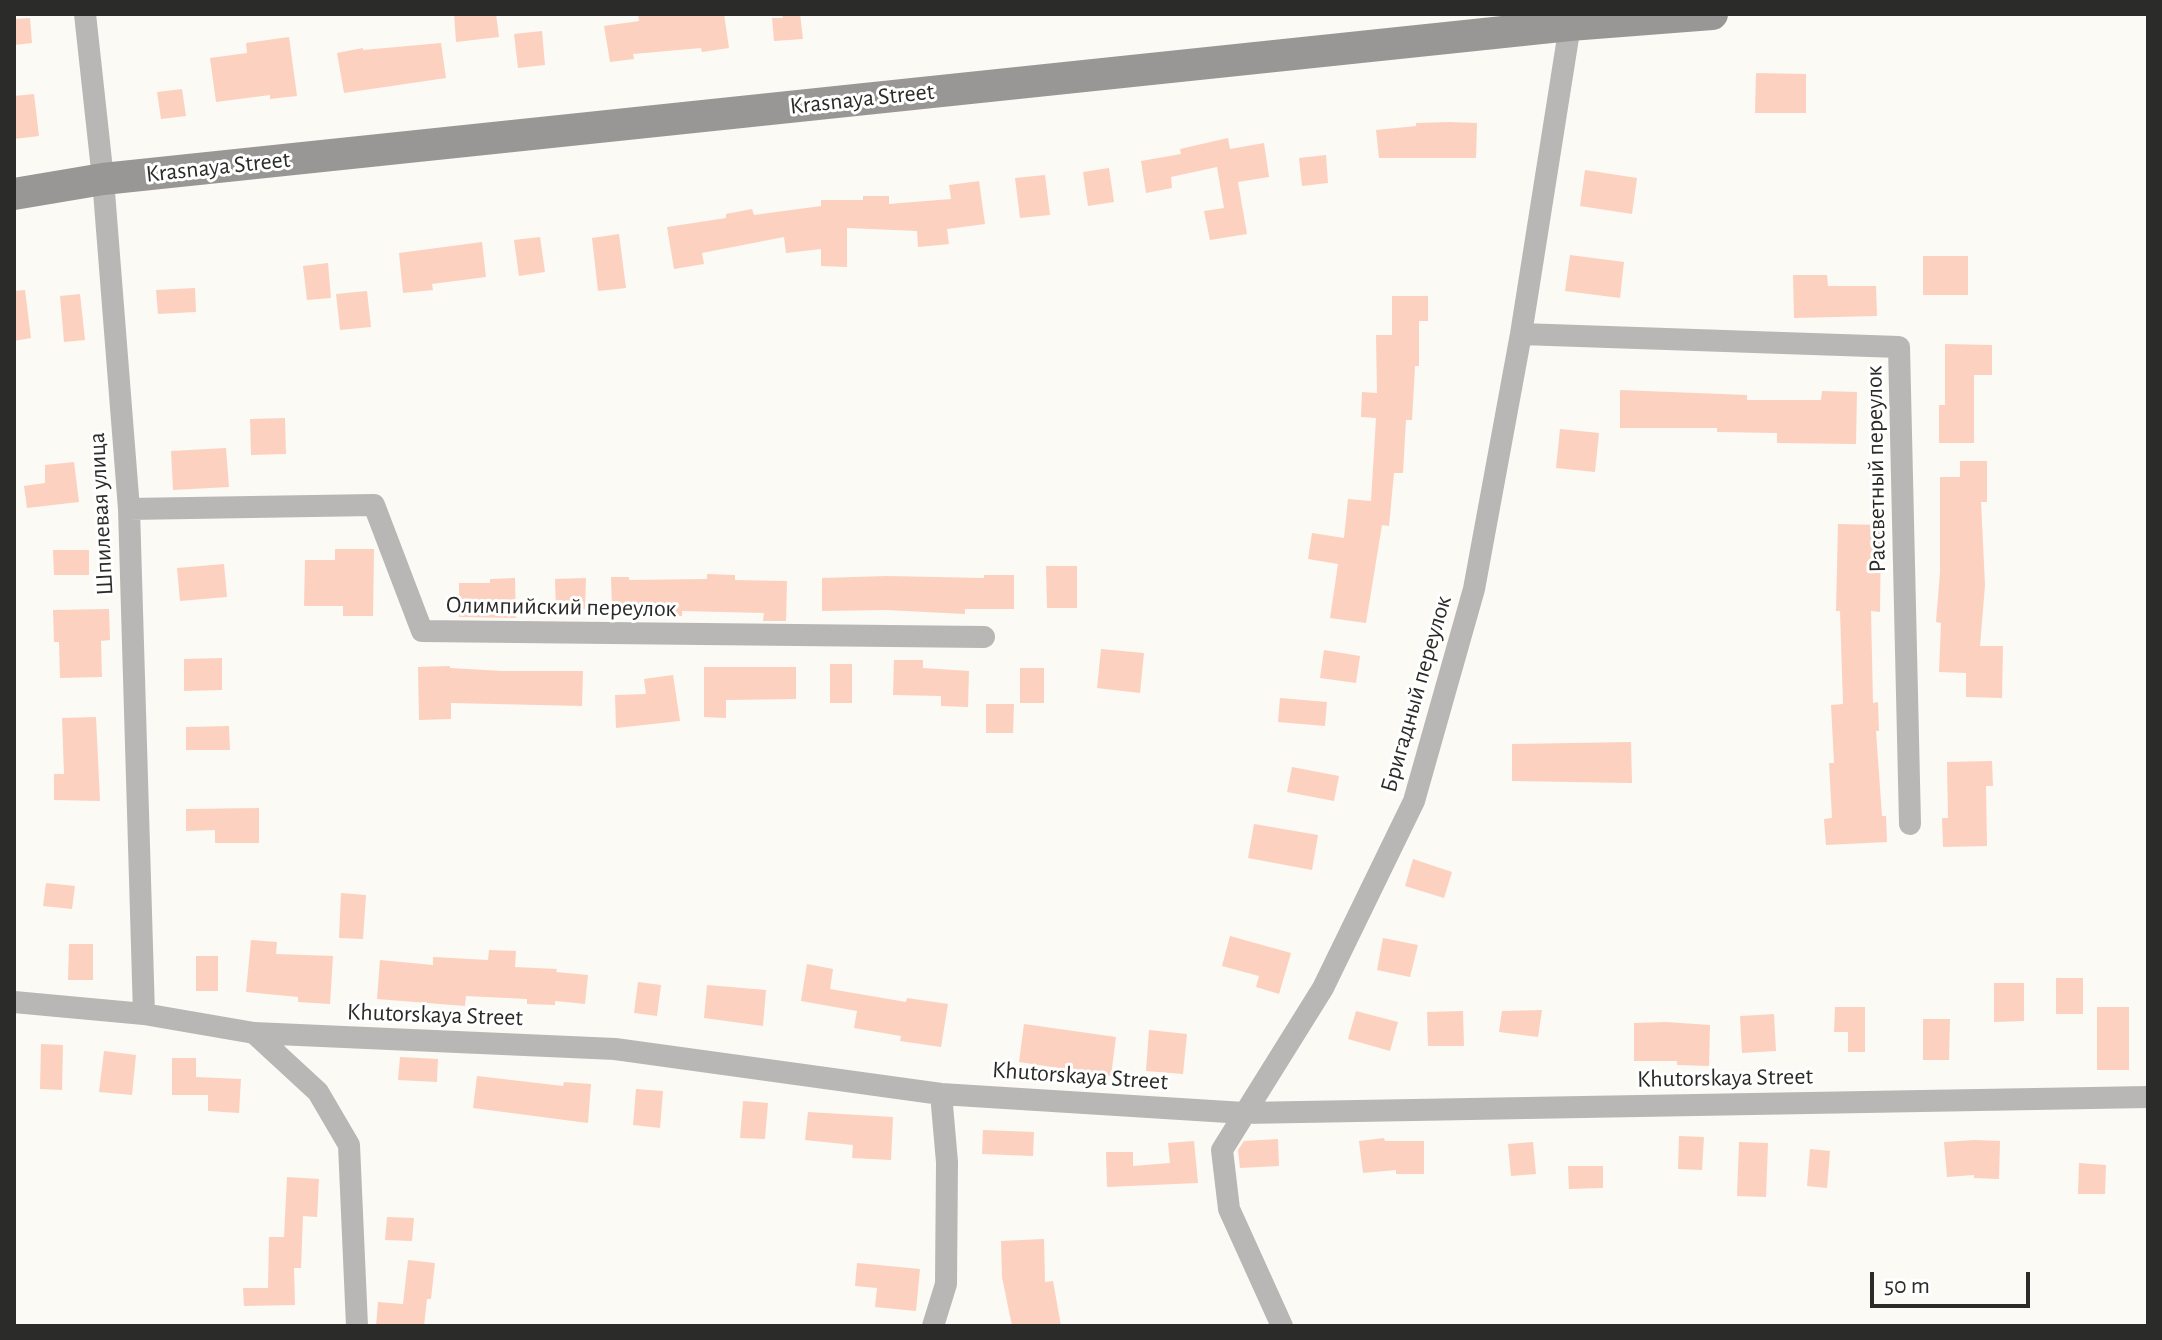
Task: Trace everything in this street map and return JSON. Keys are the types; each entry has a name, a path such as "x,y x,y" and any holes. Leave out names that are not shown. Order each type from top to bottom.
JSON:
{"main road":[{"name":"Krasnaya Street","path":"14,194 103,179 1570,25 1712,14"}],"street":[{"name":"Шпилевая улица","path":"85,14 103,179 129,509 144,1014"},
{"name":"Бригадный переулок","path":"1282,1326 1229,1209 1222,1150 1323,988 1414,801 1474,589 1521,334 1570,25"},
{"name":"Рассветный переулок","path":"1521,334 1899,347 1910,824"},
{"name":"Олимпийский переулок","path":"129,509 374,505 422,631 984,637"},
{"name":"Khutorskaya Street","path":"14,1002 144,1014 254,1033 615,1049 941,1094 1244,1113 2148,1097"},
{"path":"254,1033 318,1092 349,1145 357,1326"},
{"path":"933,1326 946,1284 947,1162 941,1094"}],"building":[{"path":"454,14 496,14 499,37 456,42"},
{"path":"638,14 724,14 729,48 633,54 634,59 610,62 604,26 639,21"},
{"path":"782,14 800,14 803,39 774,41 772,18 783,18"},
{"path":"30,18 32,43 14,45 14,19"},
{"path":"542,31 545,65 518,68 514,34"},
{"path":"289,37 297,96 270,99 270,95 216,102 210,58 247,53 246,43"},
{"path":"441,43 446,78 344,93 337,53 363,48"},
{"path":"1756,73 1806,74 1806,113 1755,113"},
{"path":"182,89 186,116 161,119 157,92"},
{"path":"34,94 39,136 14,139 14,96"},
{"path":"1416,123 1477,123 1476,158 1379,158 1376,130 1416,126"},
{"path":"1228,138 1230,149 1264,143 1269,177 1238,182 1247,234 1210,240 1204,211 1224,208 1217,167 1171,177 1172,188 1146,193 1141,161 1181,154 1180,149"},
{"path":"1326,155 1328,183 1302,186 1299,158"},
{"path":"1109,168 1114,202 1088,206 1083,172"},
{"path":"1585,170 1637,178 1632,214 1580,206"},
{"path":"1045,175 1050,215 1020,218 1015,178"},
{"path":"979,181 985,224 947,229 949,244 918,247 917,231 847,228 847,267 821,266 821,249 786,253 784,237 702,253 704,264 674,269 667,227 726,218 726,214 752,209 754,215 821,206 821,200 863,200 863,196 889,196 889,204 951,199 949,185"},
{"path":"619,234 626,288 598,291 592,238"},
{"path":"540,237 545,272 519,276 514,240"},
{"path":"482,242 486,277 432,284 433,290 403,293 399,253"},
{"path":"1570,255 1624,262 1620,298 1565,291"},
{"path":"1923,256 1968,256 1968,295 1923,295"},
{"path":"328,263 331,298 307,300 303,266"},
{"path":"1793,275 1827,275 1828,286 1876,286 1877,316 1794,318"},
{"path":"195,288 196,312 158,314 156,290"},
{"path":"25,290 31,338 14,341 14,291"},
{"path":"367,291 371,327 340,330 336,294"},
{"path":"80,294 85,340 64,342 60,296"},
{"path":"1392,296 1428,296 1428,321 1419,321 1419,366 1415,366 1412,420 1406,420 1403,473 1394,473 1389,526 1382,525 1366,623 1330,618 1338,564 1308,559 1312,533 1344,538 1348,499 1371,501 1376,418 1361,417 1362,392 1377,393 1376,335 1392,335"},
{"path":"1945,344 1992,345 1992,375 1974,375 1974,443 1939,443 1939,405 1945,405"},
{"path":"1620,390 1747,395 1747,400 1821,400 1822,391 1857,392 1856,444 1777,443 1777,433 1717,432 1717,428 1620,428"},
{"path":"285,418 286,454 251,455 250,419"},
{"path":"1560,429 1599,433 1595,472 1556,468"},
{"path":"226,448 229,487 173,490 171,451"},
{"path":"1960,461 1987,461 1987,502 1981,502 1985,585 1980,646 2003,646 2002,698 1966,697 1966,673 1939,672 1941,623 1936,622 1940,572 1940,477 1960,477"},
{"path":"74,462 79,502 27,508 24,486 45,483 45,465"},
{"path":"1838,524 1881,525 1880,612 1871,611 1873,703 1878,702 1879,731 1876,731 1882,816 1886,816 1887,842 1826,845 1824,819 1832,818 1829,763 1834,763 1831,705 1843,704 1840,611 1836,611"},
{"path":"335,549 374,549 373,616 343,616 343,606 304,606 305,560 335,560"},
{"path":"53,550 89,550 89,575 54,575"},
{"path":"224,564 227,597 180,601 177,568"},
{"path":"1046,566 1077,566 1077,608 1047,608"},
{"path":"707,574 735,575 735,580 787,581 786,621 763,621 764,613 682,611 682,616 652,616 652,608 612,609 611,577 629,577 629,580 707,579"},
{"path":"984,575 1014,575 1014,609 965,609 965,614 822,611 822,578 984,578"},
{"path":"515,578 516,618 459,617 459,583 490,583 490,579"},
{"path":"586,578 585,609 556,612 555,579"},
{"path":"109,609 110,640 101,641 102,677 60,678 59,642 54,642 53,610"},
{"path":"1101,649 1144,653 1140,693 1097,688"},
{"path":"1324,650 1360,656 1356,683 1320,678"},
{"path":"222,658 222,690 184,691 184,659"},
{"path":"894,660 923,660 923,668 969,671 968,707 941,706 941,696 893,695"},
{"path":"830,664 852,664 852,703 830,703"},
{"path":"450,666 503,671 583,671 582,706 451,703 451,719 419,720 418,667"},
{"path":"704,667 796,667 796,699 726,700 726,718 704,717"},
{"path":"1020,668 1044,668 1044,703 1020,703"},
{"path":"673,675 680,721 616,728 615,695 646,694 644,679"},
{"path":"1280,698 1327,702 1325,726 1278,722"},
{"path":"986,704 1014,704 1013,733 986,733"},
{"path":"96,717 100,801 54,800 54,774 64,774 62,718"},
{"path":"229,726 230,750 186,750 186,727"},
{"path":"1631,742 1632,783 1512,781 1512,744"},
{"path":"1992,761 1993,786 1986,786 1987,846 1943,847 1942,818 1948,818 1947,762"},
{"path":"1292,767 1339,776 1334,801 1287,792"},
{"path":"259,808 259,843 215,843 215,830 186,831 186,809"},
{"path":"1254,824 1318,835 1312,870 1248,858"},
{"path":"1413,859 1452,872 1444,898 1405,886"},
{"path":"46,883 75,886 72,909 43,906"},
{"path":"341,893 366,895 363,939 339,938"},
{"path":"1230,936 1291,953 1279,994 1256,987 1259,976 1222,966"},
{"path":"1383,938 1418,945 1410,977 1377,970"},
{"path":"251,940 277,942 276,954 333,956 330,1004 298,1002 298,997 246,992"},
{"path":"69,944 93,944 93,980 68,980"},
{"path":"489,950 516,951 515,967 557,969 556,972 588,975 585,1004 555,1001 555,1005 527,1004 527,999 466,996 465,1006 377,999 380,960 433,965 433,957 488,960"},
{"path":"196,956 218,956 218,991 196,991"},
{"path":"807,964 833,969 830,989 906,1002 907,998 948,1004 941,1047 900,1041 901,1036 854,1028 857,1011 801,1001"},
{"path":"2056,978 2083,978 2083,1014 2056,1014"},
{"path":"638,982 661,985 657,1016 634,1013"},
{"path":"1994,983 2024,983 2024,1021 1994,1022"},
{"path":"707,985 766,990 763,1026 704,1018"},
{"path":"1835,1007 1865,1007 1865,1052 1848,1052 1848,1032 1834,1032"},
{"path":"2097,1007 2129,1007 2129,1070 2097,1070"},
{"path":"1542,1010 1538,1037 1499,1032 1502,1011"},
{"path":"1356,1011 1398,1022 1390,1051 1348,1039"},
{"path":"1463,1011 1464,1046 1428,1046 1427,1012"},
{"path":"1774,1014 1776,1051 1742,1053 1740,1016"},
{"path":"1923,1019 1950,1019 1949,1060 1923,1060"},
{"path":"1634,1023 1710,1025 1709,1066 1677,1065 1677,1061 1634,1061"},
{"path":"1024,1024 1116,1037 1111,1076 1019,1062"},
{"path":"1149,1030 1187,1034 1183,1074 1146,1071"},
{"path":"41,1044 63,1045 62,1090 40,1089"},
{"path":"104,1051 136,1055 132,1095 99,1092"},
{"path":"400,1057 438,1059 437,1082 398,1080"},
{"path":"172,1058 196,1058 196,1077 241,1079 239,1113 208,1111 208,1095 172,1095"},
{"path":"477,1076 563,1086 564,1082 591,1084 588,1123 473,1108"},
{"path":"636,1089 663,1091 660,1128 633,1125"},
{"path":"743,1101 768,1103 765,1139 740,1138"},
{"path":"808,1112 893,1117 891,1160 852,1158 853,1145 805,1140"},
{"path":"983,1130 1034,1132 1033,1156 982,1154"},
{"path":"1679,1136 1704,1137 1702,1170 1678,1169"},
{"path":"1384,1138 1385,1141 1424,1141 1424,1174 1396,1174 1396,1170 1363,1173 1359,1141"},
{"path":"1278,1139 1279,1166 1240,1168 1238,1150 1244,1141"},
{"path":"1194,1141 1198,1183 1107,1187 1106,1152 1133,1152 1133,1166 1170,1163 1168,1143"},
{"path":"2000,1141 1999,1179 1974,1178 1974,1175 1947,1177 1944,1142"},
{"path":"1533,1142 1536,1174 1511,1176 1508,1144"},
{"path":"1739,1142 1768,1143 1766,1197 1737,1196"},
{"path":"1810,1149 1830,1151 1827,1188 1807,1186"},
{"path":"2079,1163 2106,1165 2105,1194 2078,1194"},
{"path":"1568,1166 1603,1166 1603,1188 1569,1189"},
{"path":"287,1177 319,1179 317,1217 303,1216 301,1268 294,1268 295,1305 244,1306 243,1288 268,1288 269,1237 284,1237"},
{"path":"387,1217 414,1218 412,1241 385,1240"},
{"path":"1044,1239 1045,1282 1053,1281 1061,1326 1012,1326 1002,1277 1001,1241"},
{"path":"408,1260 435,1263 424,1326 376,1326 378,1302 403,1304"},
{"path":"857,1263 920,1269 916,1311 875,1307 877,1288 855,1286"}]}
